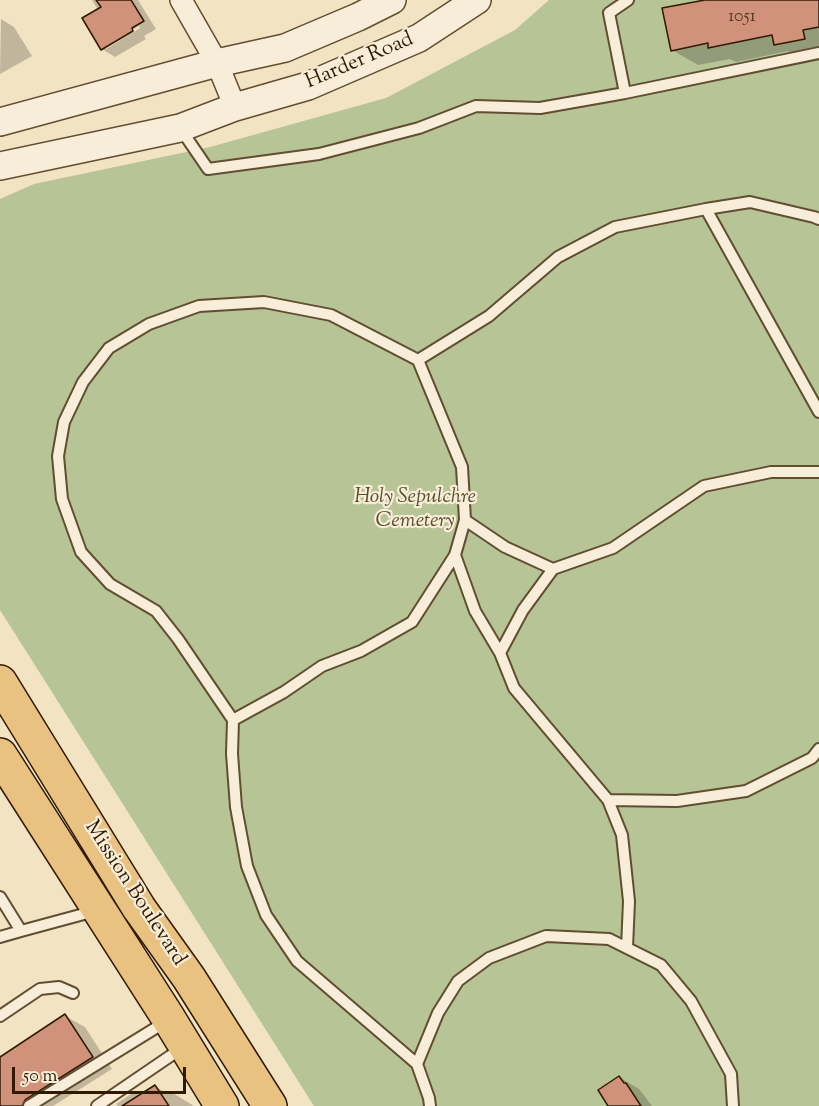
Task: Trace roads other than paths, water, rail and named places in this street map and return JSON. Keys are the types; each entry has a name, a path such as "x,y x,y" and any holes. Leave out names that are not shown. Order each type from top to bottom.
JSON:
{"main road":[{"name":"Mission Boulevard","path":"0,682 139,908 216,1020 270,1106"},
{"name":"Mission Boulevard","path":"0,755 222,1106"},
{"path":"98,910 111,908 123,916 170,990 216,1020"}],"street":[{"path":"181,0 217,63 235,107"},
{"name":"Harder Road","path":"0,122 217,63 285,48 392,0"},
{"name":"Harder Road","path":"0,166 180,128 235,107 308,86 419,38 477,0"}],"lane":[{"path":"625,93 609,14 628,0"},
{"path":"180,128 208,169 319,154 419,128 476,106 540,108 819,53"},
{"path":"418,360 489,316 558,257 615,227 706,208 750,202 819,219"},
{"path":"706,208 819,412"},
{"path":"233,720 284,692 322,666 361,651 412,622 455,555 465,520 462,467 418,360 331,315 264,302 199,306 149,324 109,348 83,382 64,422 58,456 62,499 81,552 110,584 156,611 178,639 233,720 232,754 236,807 247,866 266,915 297,961 417,1064 430,1106"},
{"path":"500,653 523,610 553,569 613,548 704,486 771,472 819,472"},
{"path":"465,520 505,547 553,569"},
{"path":"455,555 475,610 500,653 514,688 608,800 622,835 629,901 627,948"},
{"path":"608,800 677,801 746,791 812,758 819,749"},
{"path":"0,897 21,931"},
{"path":"0,937 98,910"},
{"path":"417,1064 438,1013 458,981 489,958 546,936 609,939 661,964 692,1001 731,1074 733,1106"},
{"path":"0,1016 40,989 59,987 73,993"},
{"path":"29,1106 177,1033"},
{"path":"97,1106 177,1033"}],"park label":[{"name":"Holy Sepulchre Cemetery","path":"415,510"}]}
